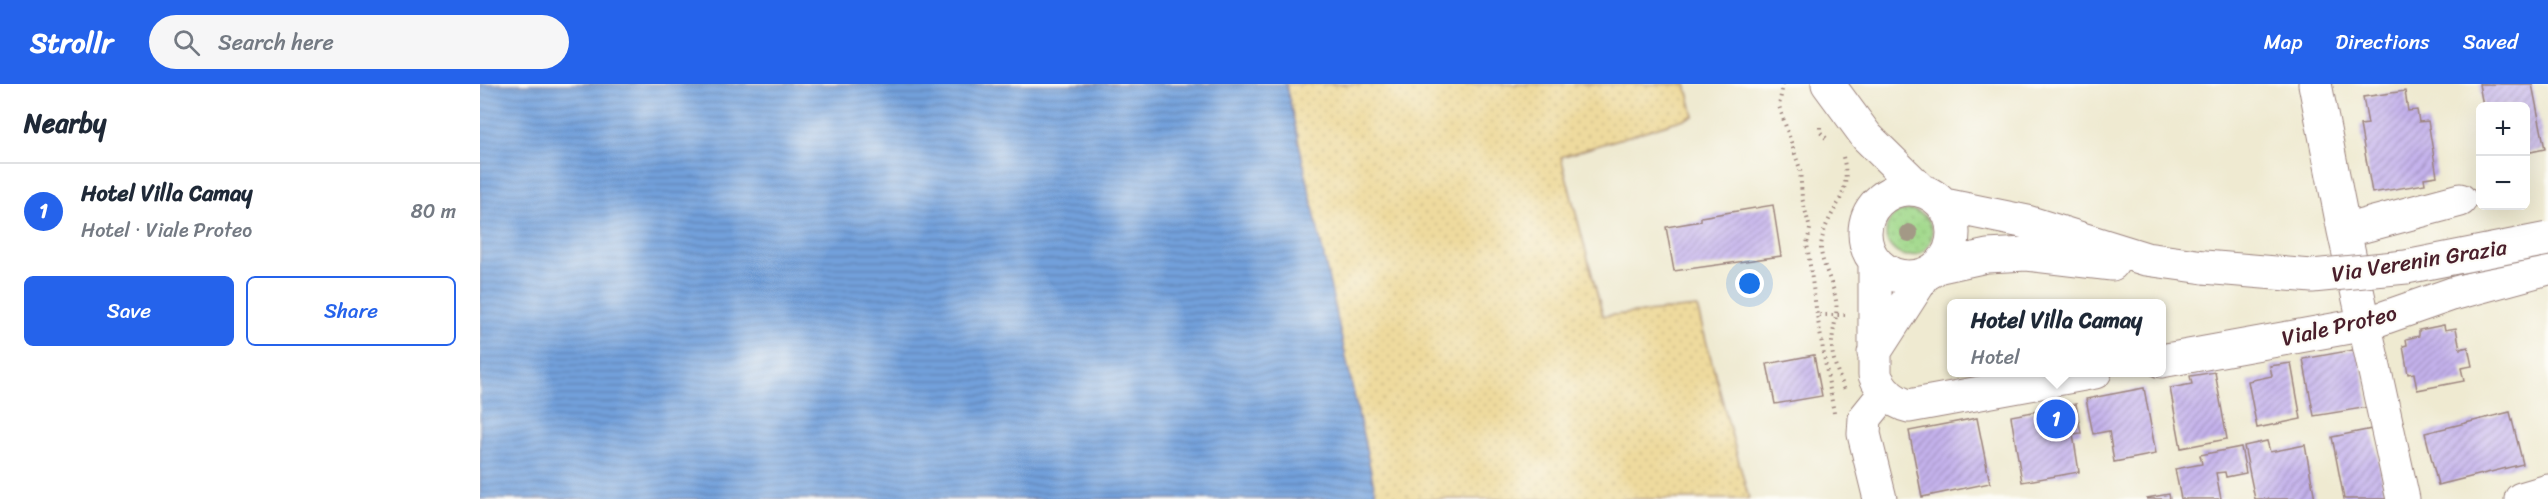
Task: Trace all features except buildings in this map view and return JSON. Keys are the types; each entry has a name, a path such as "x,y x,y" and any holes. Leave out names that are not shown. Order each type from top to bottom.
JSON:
{"street":[{"path":"1828,84 1868,137 1932,197 1954,231 1947,257 1931,271 1874,353"},
{"path":"2315,84 2344,231 2403,499"},
{"path":"1931,271 1911,277 1898,276 1885,270 1875,261 1868,249 1865,235 1866,221 1872,209 1881,198 1893,191 1932,197"},
{"name":"Via Verenin Grazia","path":"1932,197 2027,222 2146,259 2204,267 2312,276 2406,267 2548,239"},
{"path":"2344,231 2460,200"},
{"name":"Via Verenin Grazia","path":"1931,271 1987,256 2027,254 2124,265 2146,259"},
{"path":"1875,261 1875,375 1879,386 1899,404 1909,406 2068,377"},
{"name":"Viale Proteo","path":"2166,360 2366,324 2452,294 2548,268"},
{"path":"1880,499 1864,434 1865,418 1886,392"},
{"path":"2521,499 2548,491"}],"path":[{"path":"1783,84 1779,106 1800,169 1802,198 1810,229 1807,244 1817,315"},
{"path":"1819,123 1821,132 1835,148"},
{"path":"1842,155 1847,174 1845,190 1827,224 1821,249 1836,301 1832,344 1838,374 1850,400"}],"green space":[{"path":"1909,210 1925,217 1932,233 1925,249 1909,256 1893,249 1886,233 1893,217"}],"sand":[{"path":"1286,84 1686,84 1694,116 1561,157 1603,316 1697,307 1749,499 1377,499"}],"water":[{"path":"480,84 1286,84 1377,499 480,499"}],"place":[{"name":"Hotel Villa Camay","path":"2056,419"}]}
